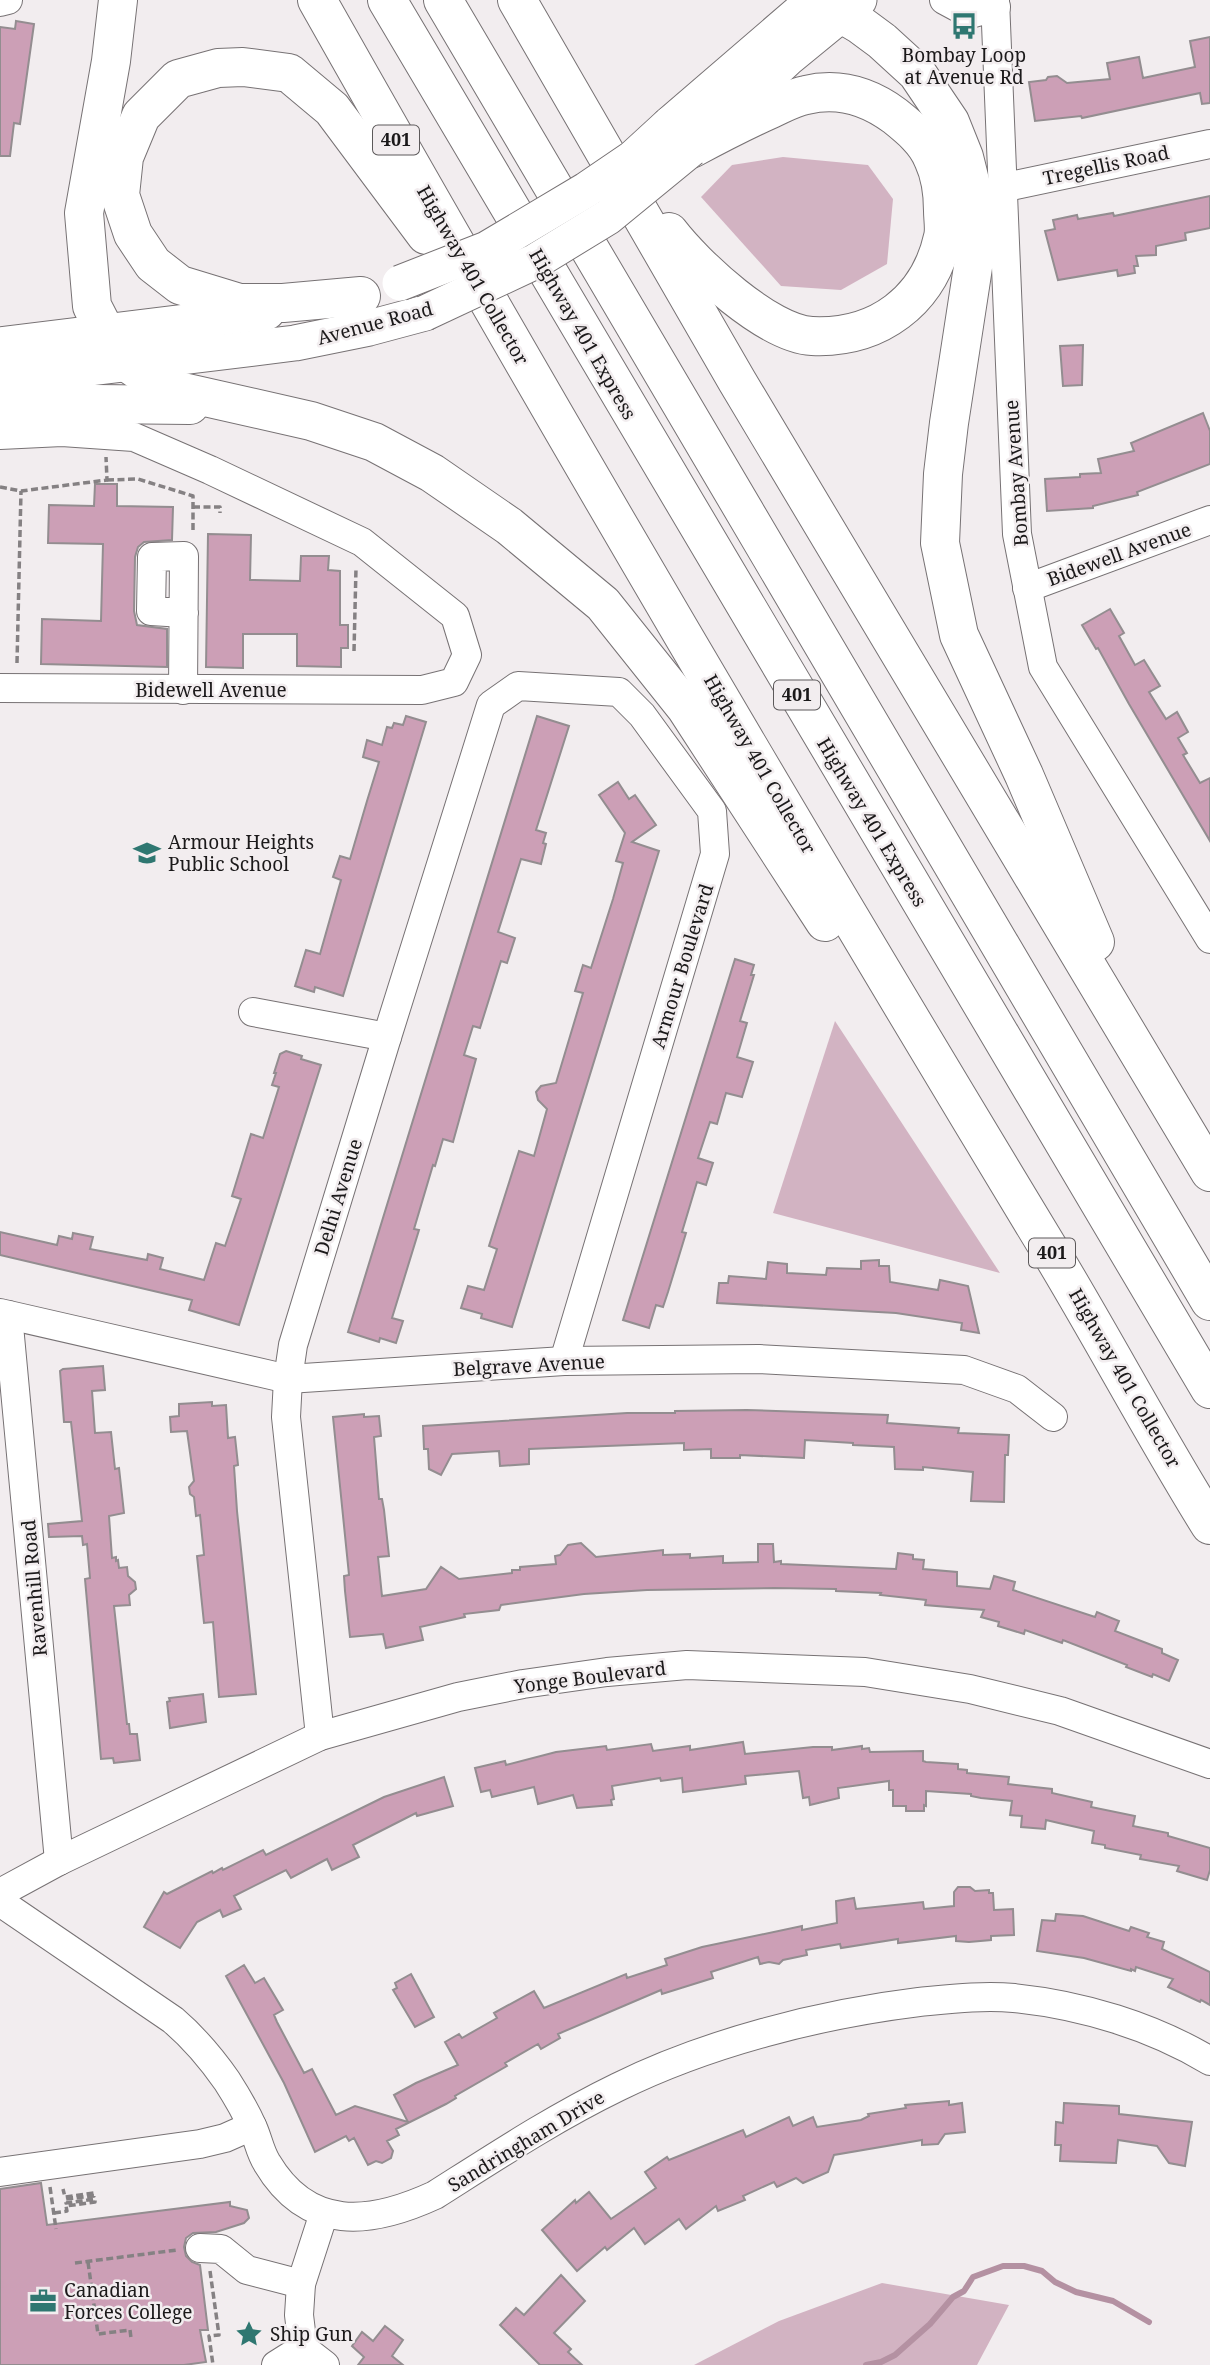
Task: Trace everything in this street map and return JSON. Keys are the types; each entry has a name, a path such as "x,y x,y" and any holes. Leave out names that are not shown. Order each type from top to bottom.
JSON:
{"highway":[{"path":"118,0 111,61 84,213 92,306 129,364 154,381 174,390 311,421 362,438 432,472 509,526 603,604 686,708 838,942 889,984"},
{"name":"Highway 401 Collector","path":"317,0 475,280 1210,1525"},
{"name":"Highway 401 Express","path":"387,0 1210,1389"},
{"name":"401","path":"443,0 1210,1301"},
{"path":"517,0 737,381 1210,1172"},
{"path":"831,4 883,41 917,73 950,122 964,158 972,189 975,254 949,423 943,474 940,543 959,635 1024,775 1115,989 1121,1024"},
{"path":"361,296 283,303 239,303 180,285 153,264 133,234 120,195 124,157 141,116 178,79 218,68 243,67 289,73 332,108 435,247 475,280"},
{"path":"606,154 682,250 769,323 810,337 847,334 873,326 894,315 929,278 944,235 943,186 933,157 913,130 876,102 840,92 807,94 746,120 680,137"},
{"path":"0,403 239,405"}],"main road":[{"name":"Avenue Road","path":"0,379 295,343 425,313 536,261 598,223 680,137 787,59 831,4"},
{"name":"Avenue Road","path":"0,345 307,307 361,296 487,249 633,158 680,137"}],"street":[{"path":"0,2 8,0"},
{"path":"944,0 970,14 995,4"},
{"name":"Bombay Avenue","path":"995,4 1017,534 1043,667 1207,927"},
{"name":"Tregellis Road","path":"1002,188 1210,144"},
{"path":"0,435 62,432 134,437 211,470 362,542"},
{"name":"Bidewell Avenue","path":"1027,588 1210,520"},
{"name":"Bidewell Avenue","path":"0,688 422,690 454,682 467,655 455,615 362,542"},
{"path":"183,690 184,613"},
{"name":"Delhi Avenue","path":"320,1736 286,1417 288,1379 299,1325 491,705 518,686"},
{"name":"Armour Boulevard","path":"518,686 619,692 642,715 712,811 715,854 564,1361"},
{"path":"253,1012 387,1037"},
{"name":"Belgrave Avenue","path":"4,1314 288,1379 564,1361 759,1359 964,1370 1017,1389 1053,1417"},
{"name":"Ravenhill Road","path":"4,1314 60,1861"},
{"name":"Yonge Boulevard","path":"0,1893 60,1861 320,1736 458,1697 607,1672 687,1665 865,1672 970,1689 1060,1711 1210,1764"},
{"name":"Sandringham Drive","path":"0,1902 181,2027 197,2041 227,2081 252,2126 265,2160 281,2184 302,2203 342,2218 369,2216 415,2204 435,2195 559,2117 621,2085 699,2053 865,2009 949,1999 1013,1998 1116,2019 1178,2044 1210,2061"},
{"path":"0,2172 200,2144 225,2138 252,2126"},
{"path":"324,2213 301,2284 299,2315 303,2348 325,2365"},
{"path":"203,2248 221,2249 247,2270 301,2284"},
{"path":"276,2365 303,2348"}],"path":[{"path":"106,456 107,480"},
{"path":"0,487 21,491 107,480 138,480 193,496 193,532"},
{"path":"17,663 21,491"},
{"path":"193,507 220,507 220,513"},
{"path":"354,650 355,574 362,542"},
{"path":"54,2213 67,2211 66,2206 94,2202 95,2199 66,2203 66,2199 94,2196 94,2193 65,2197 65,2189 51,2190 56,2229"},
{"path":"75,2263 203,2248 219,2334 209,2336 213,2365"},
{"path":"88,2262 98,2334 130,2330 131,2338"}],"shaded area":[{"path":"783,157 868,165 893,199 887,264 841,290 781,286 701,197 732,165"},
{"path":"835,1021 1000,1273 773,1213"},
{"path":"882,2283 1009,2305 977,2365 694,2365 779,2321"}],"building":[{"path":"16,21 34,24 20,124 14,123 10,156 0,156 0,27 15,29"},
{"path":"1210,37 1210,103 1202,104 1200,93 1082,118 1035,121 1029,82 1057,76 1067,83 1110,79 1107,63 1139,57 1143,78 1195,67 1190,41"},
{"path":"1210,196 1210,228 1185,233 1186,240 1156,246 1156,255 1136,256 1138,266 1134,266 1135,273 1118,276 1117,270 1058,280 1045,231 1055,229 1053,220 1077,215 1078,219 1113,213 1114,216"},
{"path":"1083,345 1082,385 1063,386 1060,346"},
{"path":"1203,413 1210,431 1210,464 1137,492 1138,495 1093,508 1047,511 1045,479 1101,473 1098,459 1134,451 1131,443"},
{"path":"95,484 117,484 117,506 173,507 172,540 144,542 138,547 135,557 134,611 137,625 167,629 167,667 41,664 42,619 101,621 103,544 48,543 49,505 94,506"},
{"path":"208,534 251,535 250,580 300,581 301,556 329,556 328,570 340,571 340,625 348,625 348,648 341,648 341,667 297,666 297,634 243,634 243,668 206,667"},
{"path":"1110,609 1124,633 1119,636 1135,665 1144,660 1160,686 1149,692 1166,719 1177,712 1188,732 1178,738 1187,753 1183,755 1200,783 1210,778 1210,841 1082,625"},
{"path":"406,716 426,722 343,996 315,987 314,992 295,986 306,950 320,954 341,880 333,877 340,856 350,859 379,762 363,757 367,740 382,745 387,727 392,728 394,723 403,725"},
{"path":"537,716 569,726 536,830 546,833 541,864 521,859 498,932 515,938 507,963 501,961 480,1028 473,1026 464,1055 476,1059 453,1142 443,1139 414,1229 419,1230 392,1318 403,1321 396,1343 380,1338 379,1342 348,1332"},
{"path":"618,782 629,799 635,795 656,825 632,842 659,851 512,1327 481,1318 482,1314 461,1308 468,1286 484,1290 497,1249 489,1246 519,1151 534,1156 547,1109 538,1100 536,1092 541,1086 556,1083 583,993 575,991 583,965 591,968 613,899 623,863 616,861 625,833 599,795"},
{"path":"735,959 754,965 751,975 754,975 740,1021 747,1023 737,1057 753,1062 742,1097 726,1093 717,1124 710,1122 698,1158 713,1163 706,1185 697,1182 682,1232 686,1233 668,1292 663,1307 656,1305 649,1328 623,1320"},
{"path":"286,1051 321,1065 239,1325 189,1310 192,1300 0,1255 0,1232 57,1245 59,1236 72,1239 73,1233 93,1237 90,1249 147,1260 148,1254 163,1258 160,1269 204,1280 216,1243 225,1246 241,1199 232,1196 251,1134 263,1138 279,1087 272,1085 274,1073 280,1054"},
{"path":"879,1260 879,1266 889,1266 890,1282 938,1290 940,1280 968,1286 979,1333 961,1330 962,1323 896,1313 717,1303 719,1283 728,1283 729,1276 766,1279 768,1262 787,1264 787,1273 826,1275 827,1268 861,1269 861,1261"},
{"path":"103,1366 105,1390 92,1391 95,1433 111,1432 115,1469 119,1468 124,1513 109,1516 112,1558 116,1557 119,1568 127,1567 128,1576 135,1582 136,1589 129,1595 130,1605 114,1606 127,1724 130,1734 137,1734 140,1760 114,1763 113,1758 101,1759 85,1579 90,1578 87,1544 83,1545 82,1536 49,1537 48,1524 82,1521 71,1422 64,1422 60,1371"},
{"path":"212,1402 212,1406 226,1405 228,1438 235,1437 238,1465 234,1466 237,1511 256,1694 219,1697 213,1622 204,1623 197,1556 204,1555 200,1515 196,1516 194,1497 190,1494 189,1487 194,1481 187,1431 171,1432 170,1417 179,1416 179,1404"},
{"path":"747,1410 888,1415 887,1423 959,1428 958,1433 1009,1435 1008,1455 1005,1455 1004,1502 971,1501 973,1472 923,1467 923,1470 895,1469 894,1447 853,1443 805,1440 804,1458 740,1455 740,1458 711,1458 711,1449 684,1450 684,1443 529,1449 529,1464 500,1466 499,1451 452,1454 441,1475 429,1469 428,1449 424,1449 423,1426 627,1413"},
{"path":"364,1414 364,1417 379,1416 381,1436 374,1437 379,1499 382,1499 384,1510 389,1556 378,1557 382,1596 426,1589 441,1567 459,1579 512,1573 512,1570 520,1570 520,1567 556,1564 555,1556 560,1555 568,1545 581,1543 596,1557 663,1550 663,1555 690,1554 690,1558 723,1556 723,1563 758,1562 758,1544 773,1544 774,1562 781,1561 781,1564 896,1569 898,1553 924,1560 923,1569 957,1572 957,1586 990,1589 994,1576 1015,1582 1013,1590 1095,1617 1097,1612 1119,1621 1115,1631 1162,1649 1162,1653 1178,1660 1169,1681 1126,1667 1127,1665 1063,1640 1062,1643 1025,1630 1024,1634 998,1626 999,1622 981,1617 984,1610 925,1605 926,1600 880,1595 881,1593 774,1588 647,1590 584,1594 501,1605 499,1610 464,1614 465,1617 420,1627 423,1640 386,1648 383,1634 350,1637 345,1591 344,1576 349,1575 333,1417"},
{"path":"203,1694 206,1722 170,1728 167,1702 170,1701 169,1698"},
{"path":"743,1742 745,1754 813,1747 832,1747 832,1750 862,1746 862,1749 869,1748 870,1752 923,1751 923,1761 926,1762 958,1764 958,1769 967,1770 967,1773 1009,1777 1008,1784 1052,1789 1052,1793 1092,1802 1091,1807 1135,1816 1133,1826 1168,1833 1168,1836 1210,1848 1210,1870 1207,1880 1177,1871 1179,1866 1140,1859 1141,1855 1092,1843 1094,1831 1046,1820 1045,1829 1021,1827 1022,1816 1010,1815 1012,1801 981,1798 971,1794 926,1791 924,1811 906,1811 906,1806 893,1806 893,1790 889,1790 889,1781 838,1788 839,1798 810,1805 809,1797 803,1798 799,1771 745,1776 746,1784 683,1792 682,1778 661,1781 660,1778 612,1786 612,1805 577,1808 573,1795 538,1804 534,1787 492,1797 490,1790 481,1792 475,1768 505,1761 506,1765 556,1752 606,1746 607,1750 651,1744 653,1751 690,1746 690,1750"},
{"path":"444,1777 453,1806 417,1816 416,1813 353,1845 359,1857 332,1870 327,1859 291,1878 286,1870 234,1896 241,1909 223,1917 220,1910 197,1922 180,1948 144,1927 164,1892 167,1894 212,1871 223,1870 263,1850 266,1855 384,1797"},
{"path":"958,1887 970,1887 975,1891 989,1890 989,1893 993,1893 994,1910 1013,1909 1014,1935 991,1936 991,1940 969,1942 956,1941 956,1936 898,1943 898,1939 841,1948 840,1944 806,1950 807,1955 783,1960 779,1964 760,1964 758,1957 711,1972 713,1978 662,1994 661,1990 558,2034 560,2038 541,2049 538,2044 505,2063 507,2066 446,2104 396,2129 399,2135 387,2141 393,2151 391,2158 382,2163 376,2161 368,2165 354,2138 349,2141 346,2136 315,2152 284,2083 226,1976 244,1965 255,1983 264,1978 283,2010 274,2015 277,2022 304,2073 312,2069 336,2115 355,2106 408,2122 394,2095 458,2065 445,2042 459,2034 462,2038 497,2018 494,2013 534,1991 544,2008 626,1974 627,1978 667,1965 665,1959 702,1947 802,1926 802,1930 837,1923 836,1901 854,1898 856,1909 923,1902 924,1909 954,1906 954,1892"},
{"path":"1056,1914 1083,1916 1129,1931 1131,1927 1149,1933 1147,1937 1164,1942 1162,1949 1210,1972 1210,2005 1168,1987 1173,1979 1136,1967 1135,1971 1131,1971 1084,1958 1037,1951 1042,1920 1055,1921"},
{"path":"411,1974 434,2017 415,2027 393,1990 397,1988 395,1983"},
{"path":"949,2101 949,2105 962,2103 965,2132 945,2134 938,2144 922,2145 922,2140 834,2155 828,2172 803,2183 796,2178 777,2187 774,2182 743,2196 745,2200 718,2211 716,2206 686,2229 679,2219 645,2244 634,2228 607,2250 605,2247 577,2271 542,2230 575,2200 576,2203 589,2192 611,2219 656,2188 645,2172 667,2157 669,2160 743,2130 746,2137 789,2117 793,2126 813,2117 817,2127 861,2120 869,2116 868,2114 906,2108 905,2105"},
{"path":"1064,2103 1119,2106 1119,2114 1192,2122 1185,2166 1169,2163 1157,2146 1118,2140 1116,2163 1060,2161 1061,2145 1055,2145 1056,2122 1063,2123"},
{"name":"Canadian Forces College","path":"41,2183 47,2225 230,2202 230,2206 247,2210 249,2218 244,2223 216,2232 193,2233 186,2238 186,2256 200,2265 208,2330 200,2330 206,2362 184,2365 0,2365 0,2189"},
{"path":"561,2275 585,2301 554,2333 571,2349 568,2352 582,2365 540,2365 500,2325 516,2308 524,2315"},
{"path":"385,2326 403,2340 392,2356 403,2365 358,2365 364,2357 352,2346 362,2332 373,2341"}],"waterway":[{"path":"866,2365 895,2355 930,2324 953,2297 964,2291 973,2277 1003,2266 1024,2266 1042,2271 1055,2282 1076,2292 1113,2301 1149,2322"}],"place":[{"name":"Bombay Loop at Avenue Rd","path":"964,26"},
{"name":"Armour Heights Public School","path":"147,853"},
{"name":"Canadian Forces College","path":"43,2301"},
{"name":"Ship Gun","path":"249,2334"}]}
